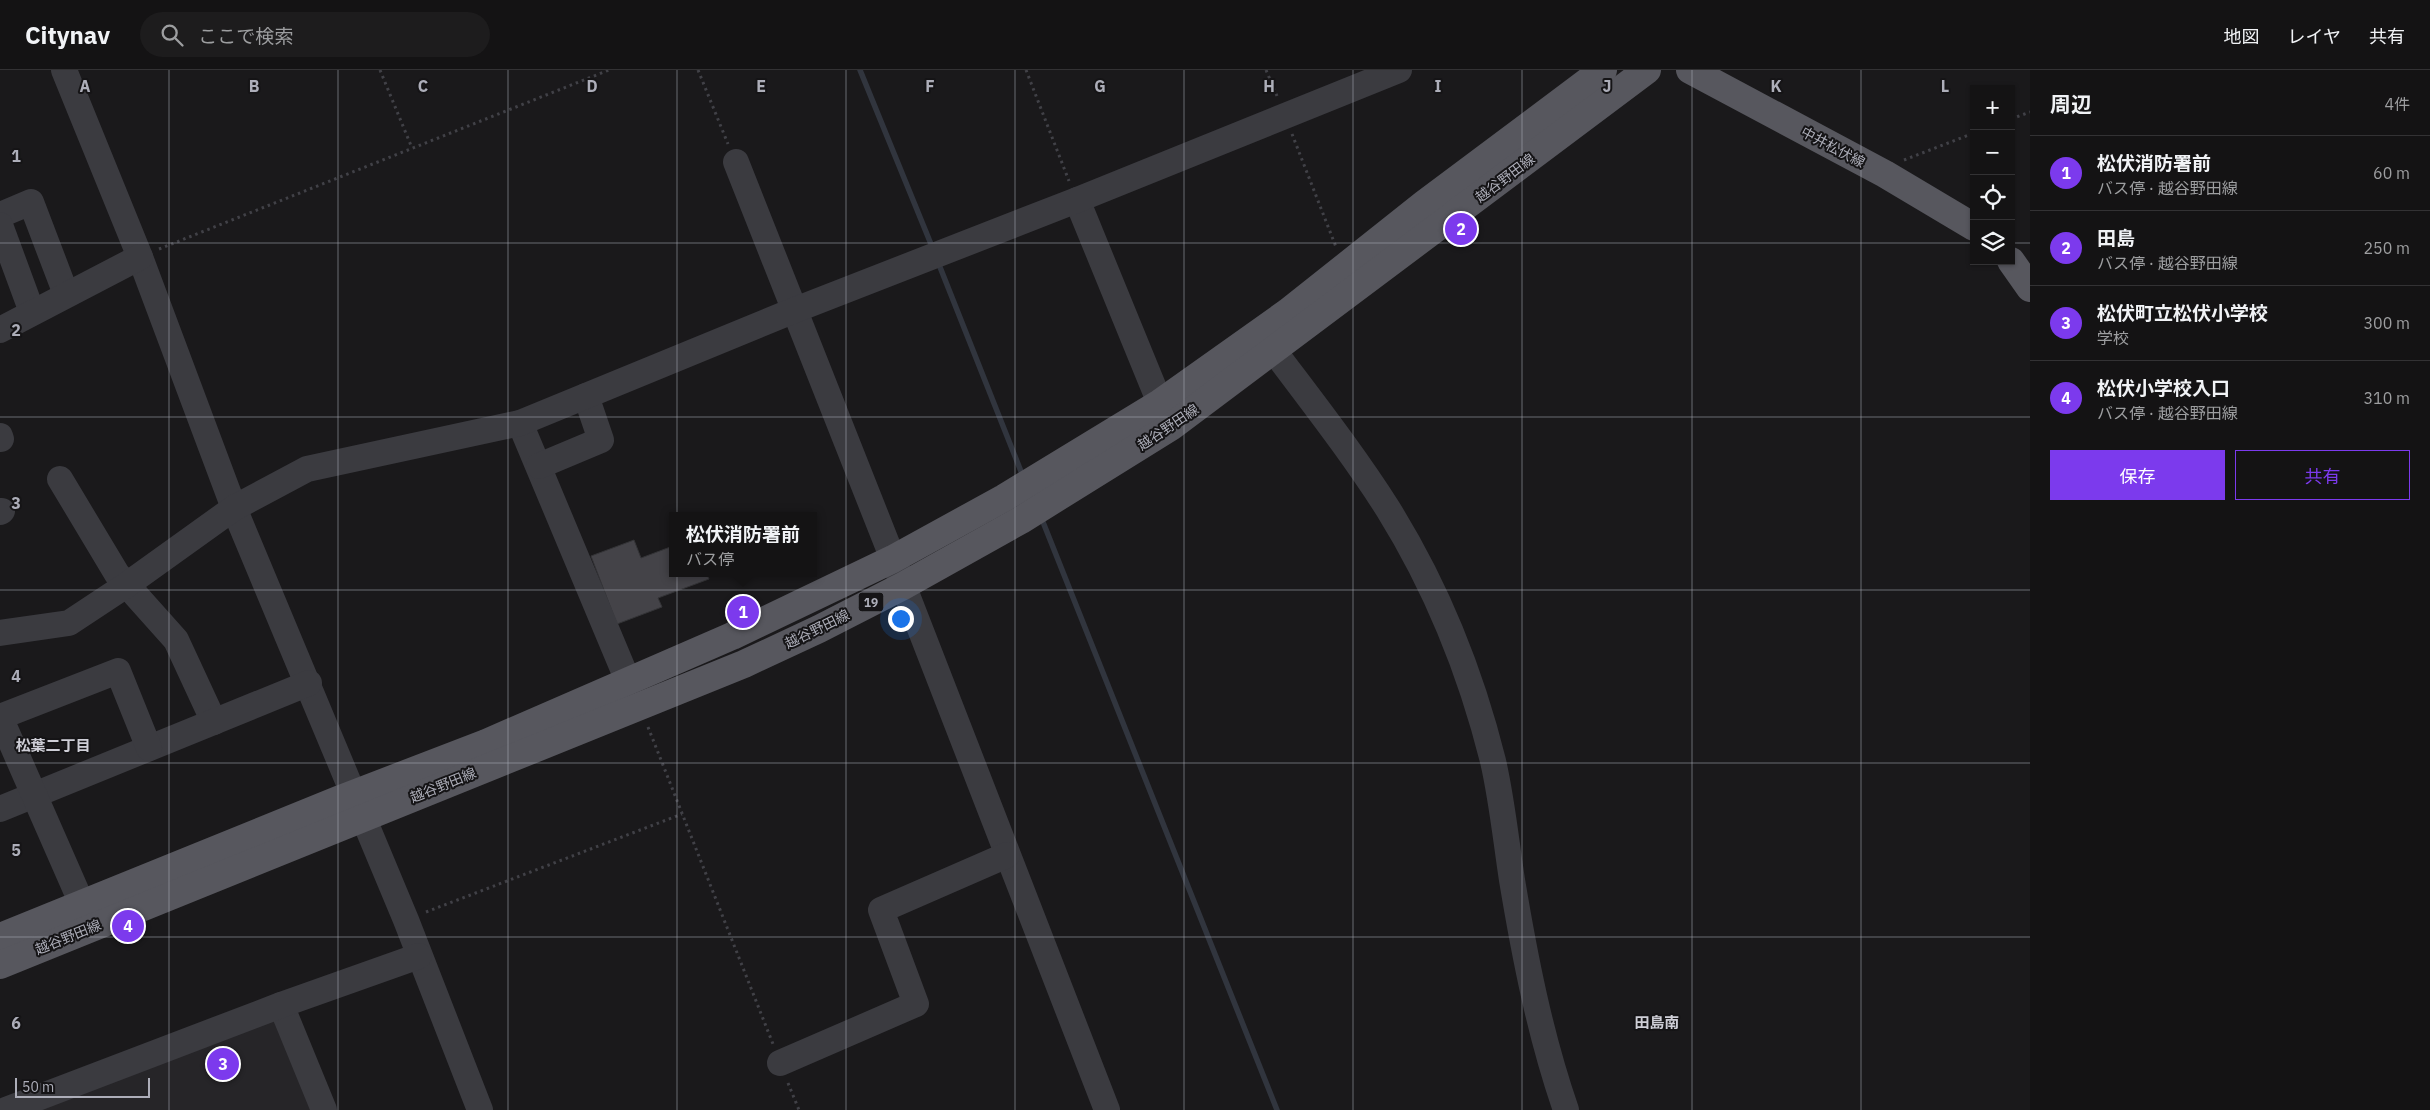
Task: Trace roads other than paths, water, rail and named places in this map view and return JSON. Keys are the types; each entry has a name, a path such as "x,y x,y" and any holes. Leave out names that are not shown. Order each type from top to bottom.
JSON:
{"main road":[{"name":"越谷野田線","path":"0,965 359,805 486,743 748,629 893,559 1004,498 1160,403 1280,318 1345,266 1603,70"},
{"name":"越谷野田線","path":"0,936 82,904 639,706 752,660 903,586 1021,520 1172,426 1648,70"},
{"name":"中井松伏線","path":"1690,70 1885,174 1970,225"},
{"path":"2014,265 2030,288"}],"street":[{"path":"64,70 140,257 234,508 406,920 480,1110"},
{"path":"0,633 69,623 128,584 234,508 307,470 520,423 795,310 1077,200 1399,70"},
{"path":"736,162 893,559 1107,1110"},
{"path":"1077,200 1160,403"},
{"path":"0,215 30,202 66,294"},
{"path":"0,226 32,312"},
{"path":"0,330 140,257"},
{"path":"1274,351 1362,470 1389,510 1420,568 1454,641 1493,762 1532,992 1550,1062 1566,1110"},
{"path":"539,466 601,440 586,396"},
{"path":"520,423 628,681"},
{"path":"60,479 117,574 128,584 176,640 214,722"},
{"path":"82,904 0,717 118,671 149,748"},
{"path":"0,809 308,683"},
{"path":"780,1063 916,1004 881,910 1007,855"},
{"path":"6,1110 281,1005 419,956"},
{"path":"281,1005 324,1110"}],"waterway":[{"path":"860,70 933,249"},
{"path":"938,262 1024,479"},
{"path":"1041,517 1277,1110"}],"place":[{"name":"田島","path":"1461,229"},
{"name":"松伏消防署前","path":"743,612"},
{"name":"松伏小学校入口","path":"128,926"},
{"name":"松伏町立松伏小学校","path":"223,1064"}],"district":[{"name":"松葉二丁目","path":"53,745"},
{"name":"田島南","path":"1657,1022"}]}
